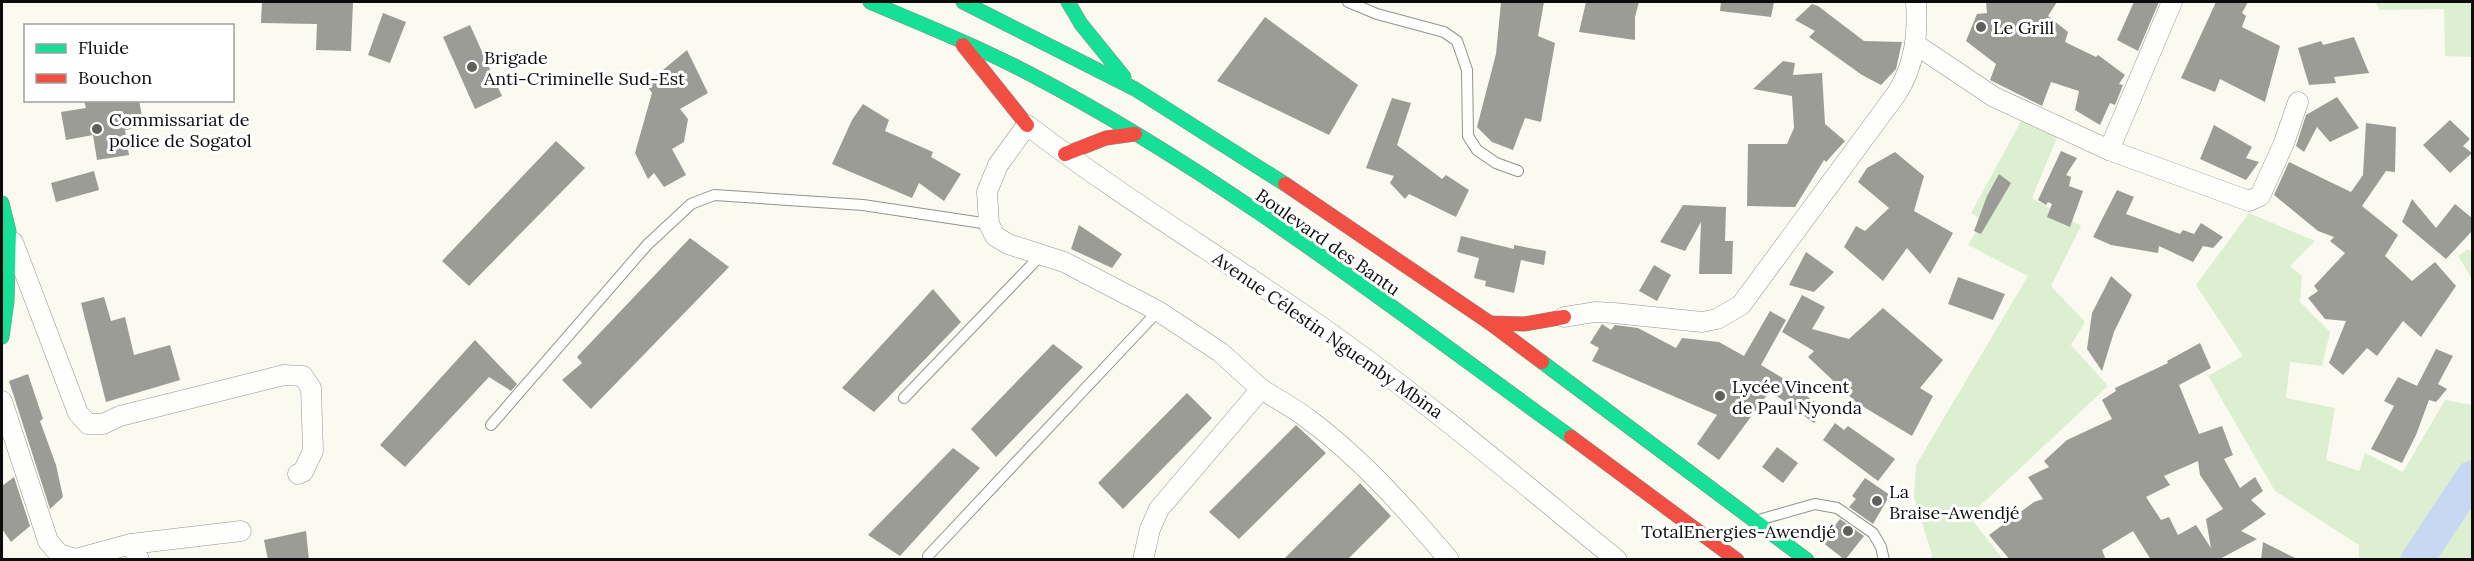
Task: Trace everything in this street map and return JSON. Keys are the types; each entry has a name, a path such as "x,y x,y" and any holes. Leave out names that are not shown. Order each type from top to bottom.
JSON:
{"main road":[{"name":"Boulevard des Bantu","path":"870,2 958,39 1055,87 1135,134 1342,271 1638,485 1737,560"},
{"name":"Boulevard des Bantu","path":"963,2 1135,89 1277,179 1490,323 1807,560"},
{"path":"1068,2 1081,24 1135,89"},
{"path":"958,39 1027,125"},
{"path":"1065,154 1106,138 1135,134"},
{"path":"2,203 9,231 7,301 2,332"},
{"path":"1490,323 1558,323"},
{"path":"1546,348 1549,369"}],"street":[{"path":"1558,323 1595,312 1702,322 1717,319 1741,305 1897,93 1906,77 1916,44 1916,2"},
{"path":"2109,150 2172,2"},
{"path":"1916,44 1994,97 2109,150 2249,201 2256,200 2260,196 2284,143 2298,102"},
{"path":"1027,125 1005,154 991,179 987,192 989,225 995,236 1008,244 1042,254 1100,280 1158,311 1220,352 1262,389 1308,418 1349,453 1424,530 1449,560"},
{"name":"Avenue Célestin Nguemby Mbina","path":"1027,125 1065,154 1378,367 1447,419 1617,560"},
{"path":"9,231 78,413 88,424 103,424 120,416 284,375 303,376 311,388 313,451 303,472 298,474"},
{"path":"1143,560 1150,529 1159,509 1262,389"},
{"path":"2,401 48,541 59,554 76,559 135,552 241,531"}],"lane":[{"path":"1348,2 1377,14 1444,32 1457,40 1467,70 1468,136 1478,150 1496,163 1518,171"},
{"path":"491,426 647,246 691,204 714,195 863,205 989,225"},
{"path":"904,398 1042,254"},
{"path":"928,556 1158,311"},
{"path":"1757,521 1815,504 1837,508 1873,533 1881,547 1884,560"}],"green space":[{"path":"2375,2 2472,2 2472,57 2445,56 2444,9 2380,10"},
{"path":"2025,114 2059,133 2032,198 2081,226 2051,286 2085,322 2071,345 2108,386 1969,516 2003,559 1930,559 1932,555 1914,497 1916,465 2028,276 1968,245 1983,221 1971,213"},
{"path":"2249,213 2315,241 2290,266 2302,276 2300,302 2330,332 2322,366 2290,362 2286,398 2335,408 2326,460 2359,471 2365,453 2403,472 2445,400 2472,405 2472,559 2359,559 2359,545 2275,491 2208,376 2243,356 2196,285"},
{"path":"2468,249 2472,251 2472,279 2458,256"}],"building":[{"path":"262,2 353,2 351,51 316,50 317,24 261,23"},
{"path":"1501,2 1544,2 1538,36 1555,43 1541,122 1525,118 1513,150 1492,142 1477,127 1496,54"},
{"path":"1586,2 1639,2 1635,17 1635,40 1579,32"},
{"path":"1721,2 1774,2 1771,17 1720,11"},
{"path":"1986,2 2057,2 2048,16 2068,32 2065,42 2096,57 2098,55 2125,75 2119,84 2123,85 2115,105 2110,103 2100,125 2075,110 2079,91 2051,82 2042,106 1990,80 1996,64 1966,41 1977,14 1987,13"},
{"path":"2134,2 2159,2 2138,51 2117,40"},
{"path":"2216,2 2248,2 2242,13 2246,16 2242,27 2280,46 2265,102 2220,79 2215,92 2181,78"},
{"path":"1812,4 1818,6 1864,41 1902,42 1896,69 1881,85 1862,75 1809,37 1815,31 1795,20"},
{"path":"383,13 406,22 390,63 368,55"},
{"path":"1265,17 1358,85 1329,135 1217,81"},
{"name":"Brigade Anti-Criminelle Sud-Est","path":"470,25 502,96 475,109 443,37"},
{"path":"2354,37 2369,73 2334,77 2336,83 2309,85 2298,48 2321,41 2323,45"},
{"path":"687,50 708,93 680,109 688,119 684,142 672,149 686,175 664,187 654,173 648,179 635,153 652,93 646,84"},
{"path":"1783,61 1795,63 1793,75 1822,73 1825,124 1845,141 1826,162 1824,160 1795,207 1747,206 1748,144 1787,144 1794,128 1792,96 1753,89"},
{"path":"2337,97 2359,128 2330,142 2317,127 2304,152 2296,146 2306,115"},
{"path":"1392,98 1411,103 1397,145 1442,179 1446,175 1469,190 1456,217 1409,194 1405,199 1390,183 1394,176 1366,168"},
{"name":"Commissariat de police de Sogatol","path":"84,102 139,102 144,127 125,130 129,155 97,160 93,135 66,140 61,112 86,108"},
{"path":"863,104 889,120 885,131 933,152 931,157 961,174 944,201 919,183 912,198 832,164 852,120"},
{"path":"2450,120 2470,139 2463,146 2472,153 2450,173 2423,145"},
{"path":"2366,123 2396,127 2395,172 2386,171 2362,206 2398,235 2385,256 2412,281 2435,262 2456,286 2421,337 2403,321 2377,356 2367,348 2343,375 2329,363 2346,321 2325,319 2308,298 2318,291 2314,286 2345,253 2330,241 2334,237 2318,231 2274,195 2289,162 2351,192 2363,175"},
{"path":"2214,125 2252,147 2246,158 2259,162 2246,180 2200,159"},
{"path":"556,141 585,168 469,286 442,261"},
{"path":"2061,151 2077,158 2066,175 2071,177 2069,186 2083,191 2070,227 2047,217 2052,204 2048,202 2046,205 2038,200"},
{"path":"1895,152 1924,176 1914,211 1953,233 1930,274 1907,248 1883,281 1844,247 1856,226 1865,231 1889,208 1858,182 1867,168"},
{"path":"94,171 99,190 56,202 51,183"},
{"path":"1999,174 2011,183 1981,234 1974,231 1987,196"},
{"path":"2117,190 2134,197 2126,214 2180,234 2183,230 2194,234 2201,223 2223,237 2213,248 2203,246 2193,262 2159,246 2158,253 2111,245 2093,237"},
{"path":"2412,199 2436,228 2455,204 2472,218 2472,231 2446,259 2402,222"},
{"path":"1683,205 1726,207 1725,241 1733,241 1732,274 1699,274 1701,222 1685,251 1660,242"},
{"path":"1079,225 1122,254 1112,268 1071,249"},
{"path":"1461,236 1514,249 1514,245 1546,251 1544,265 1521,260 1514,293 1485,286 1486,281 1474,278 1479,258 1457,252"},
{"path":"690,238 729,267 591,409 562,380 582,363 577,357"},
{"path":"1806,252 1834,272 1814,292 1789,285"},
{"path":"1654,265 1671,275 1657,301 1639,291"},
{"path":"2111,276 2132,295 2114,332 2102,371 2087,349 2092,313"},
{"path":"1958,277 2005,294 1993,320 1948,304"},
{"path":"933,289 961,322 874,412 842,388"},
{"path":"1802,295 1825,307 1812,329 1849,339 1883,308 1943,360 1920,388 1933,396 1912,436 1857,403 1808,357 1814,351 1782,332"},
{"path":"104,297 111,321 125,317 134,355 170,345 180,380 106,402 81,303"},
{"name":"Lycée Vincent de Paul Nyonda","path":"1770,311 1786,320 1761,365 1824,409 1814,423 1770,391 1719,460 1697,444 1717,415 1592,361 1599,348 1590,343 1602,324 1611,330 1615,325 1638,328 1676,348 1682,338 1719,342 1744,356"},
{"path":"475,340 517,384 511,391 489,377 405,467 380,445"},
{"path":"2200,343 2211,368 2179,385 2199,434 2222,426 2233,455 2224,459 2240,488 2255,477 2263,491 2251,500 2266,514 2241,531 2257,539 2218,560 2151,560 2133,531 2102,550 2106,560 2010,560 1989,535 2034,502 2043,499 2028,477 2049,467 2044,461 2067,440 2112,419 2102,400 2116,391 2115,388 2168,363 2167,361","holes":["2198,461 2200,475 2223,509 2206,519 2211,548 2196,525 2178,535 2169,517 2161,520 2146,497 2170,485 2164,476"]},
{"path":"1053,344 1083,367 996,457 971,429"},
{"path":"2436,349 2453,356 2438,384 2447,389 2436,402 2429,400 2416,435 2402,463 2371,449 2394,406 2384,401 2398,377 2417,386"},
{"path":"28,374 43,419 40,421 56,465 63,497 50,509 9,381"},
{"path":"1187,393 1212,418 1123,509 1098,483"},
{"path":"1835,423 1844,430 1848,426 1895,459 1878,481 1823,440"},
{"path":"1296,425 1326,453 1239,539 1209,512"},
{"path":"1777,447 1798,463 1783,483 1762,467"},
{"path":"953,448 980,468 900,556 868,535"},
{"path":"14,477 30,526 11,542 2,529 2,486"},
{"path":"1865,478 1890,495 1873,524 1849,507 1856,499 1852,496"},
{"path":"1360,483 1391,516 1347,560 1283,560"},
{"path":"1840,519 1864,536 1845,560 1822,542"},
{"path":"306,531 309,560 268,560 264,540"},
{"path":"2263,542 2299,560 2261,560"}],"waterway":[{"path":"2417,560 2472,477"}],"traffic: fast":[{"path":"870,2 1032,75 1172,156 1308,246 1571,437"},
{"path":"963,2 1135,89 1285,184"},
{"path":"1068,2 1081,24 1124,77"},
{"path":"2,203 9,231 7,301 2,337"},
{"path":"1542,362 1807,560"}],"traffic: jam":[{"path":"963,45 1027,125"},
{"path":"1065,154 1106,138 1135,134"},
{"path":"1285,184 1490,323 1542,362"},
{"path":"1490,323 1524,324 1564,317"},
{"path":"1571,437 1737,560"}],"place":[{"name":"Le Grill","path":"1981,27"},
{"name":"Brigade Anti-Criminelle Sud-Est","path":"472,67"},
{"name":"Commissariat de police de Sogatol","path":"97,129"},
{"name":"Lycée Vincent de Paul Nyonda","path":"1720,396"},
{"name":"La Braise-Awendjé","path":"1877,501"},
{"name":"TotalEnergies-Awendjé","path":"1848,531"}]}
